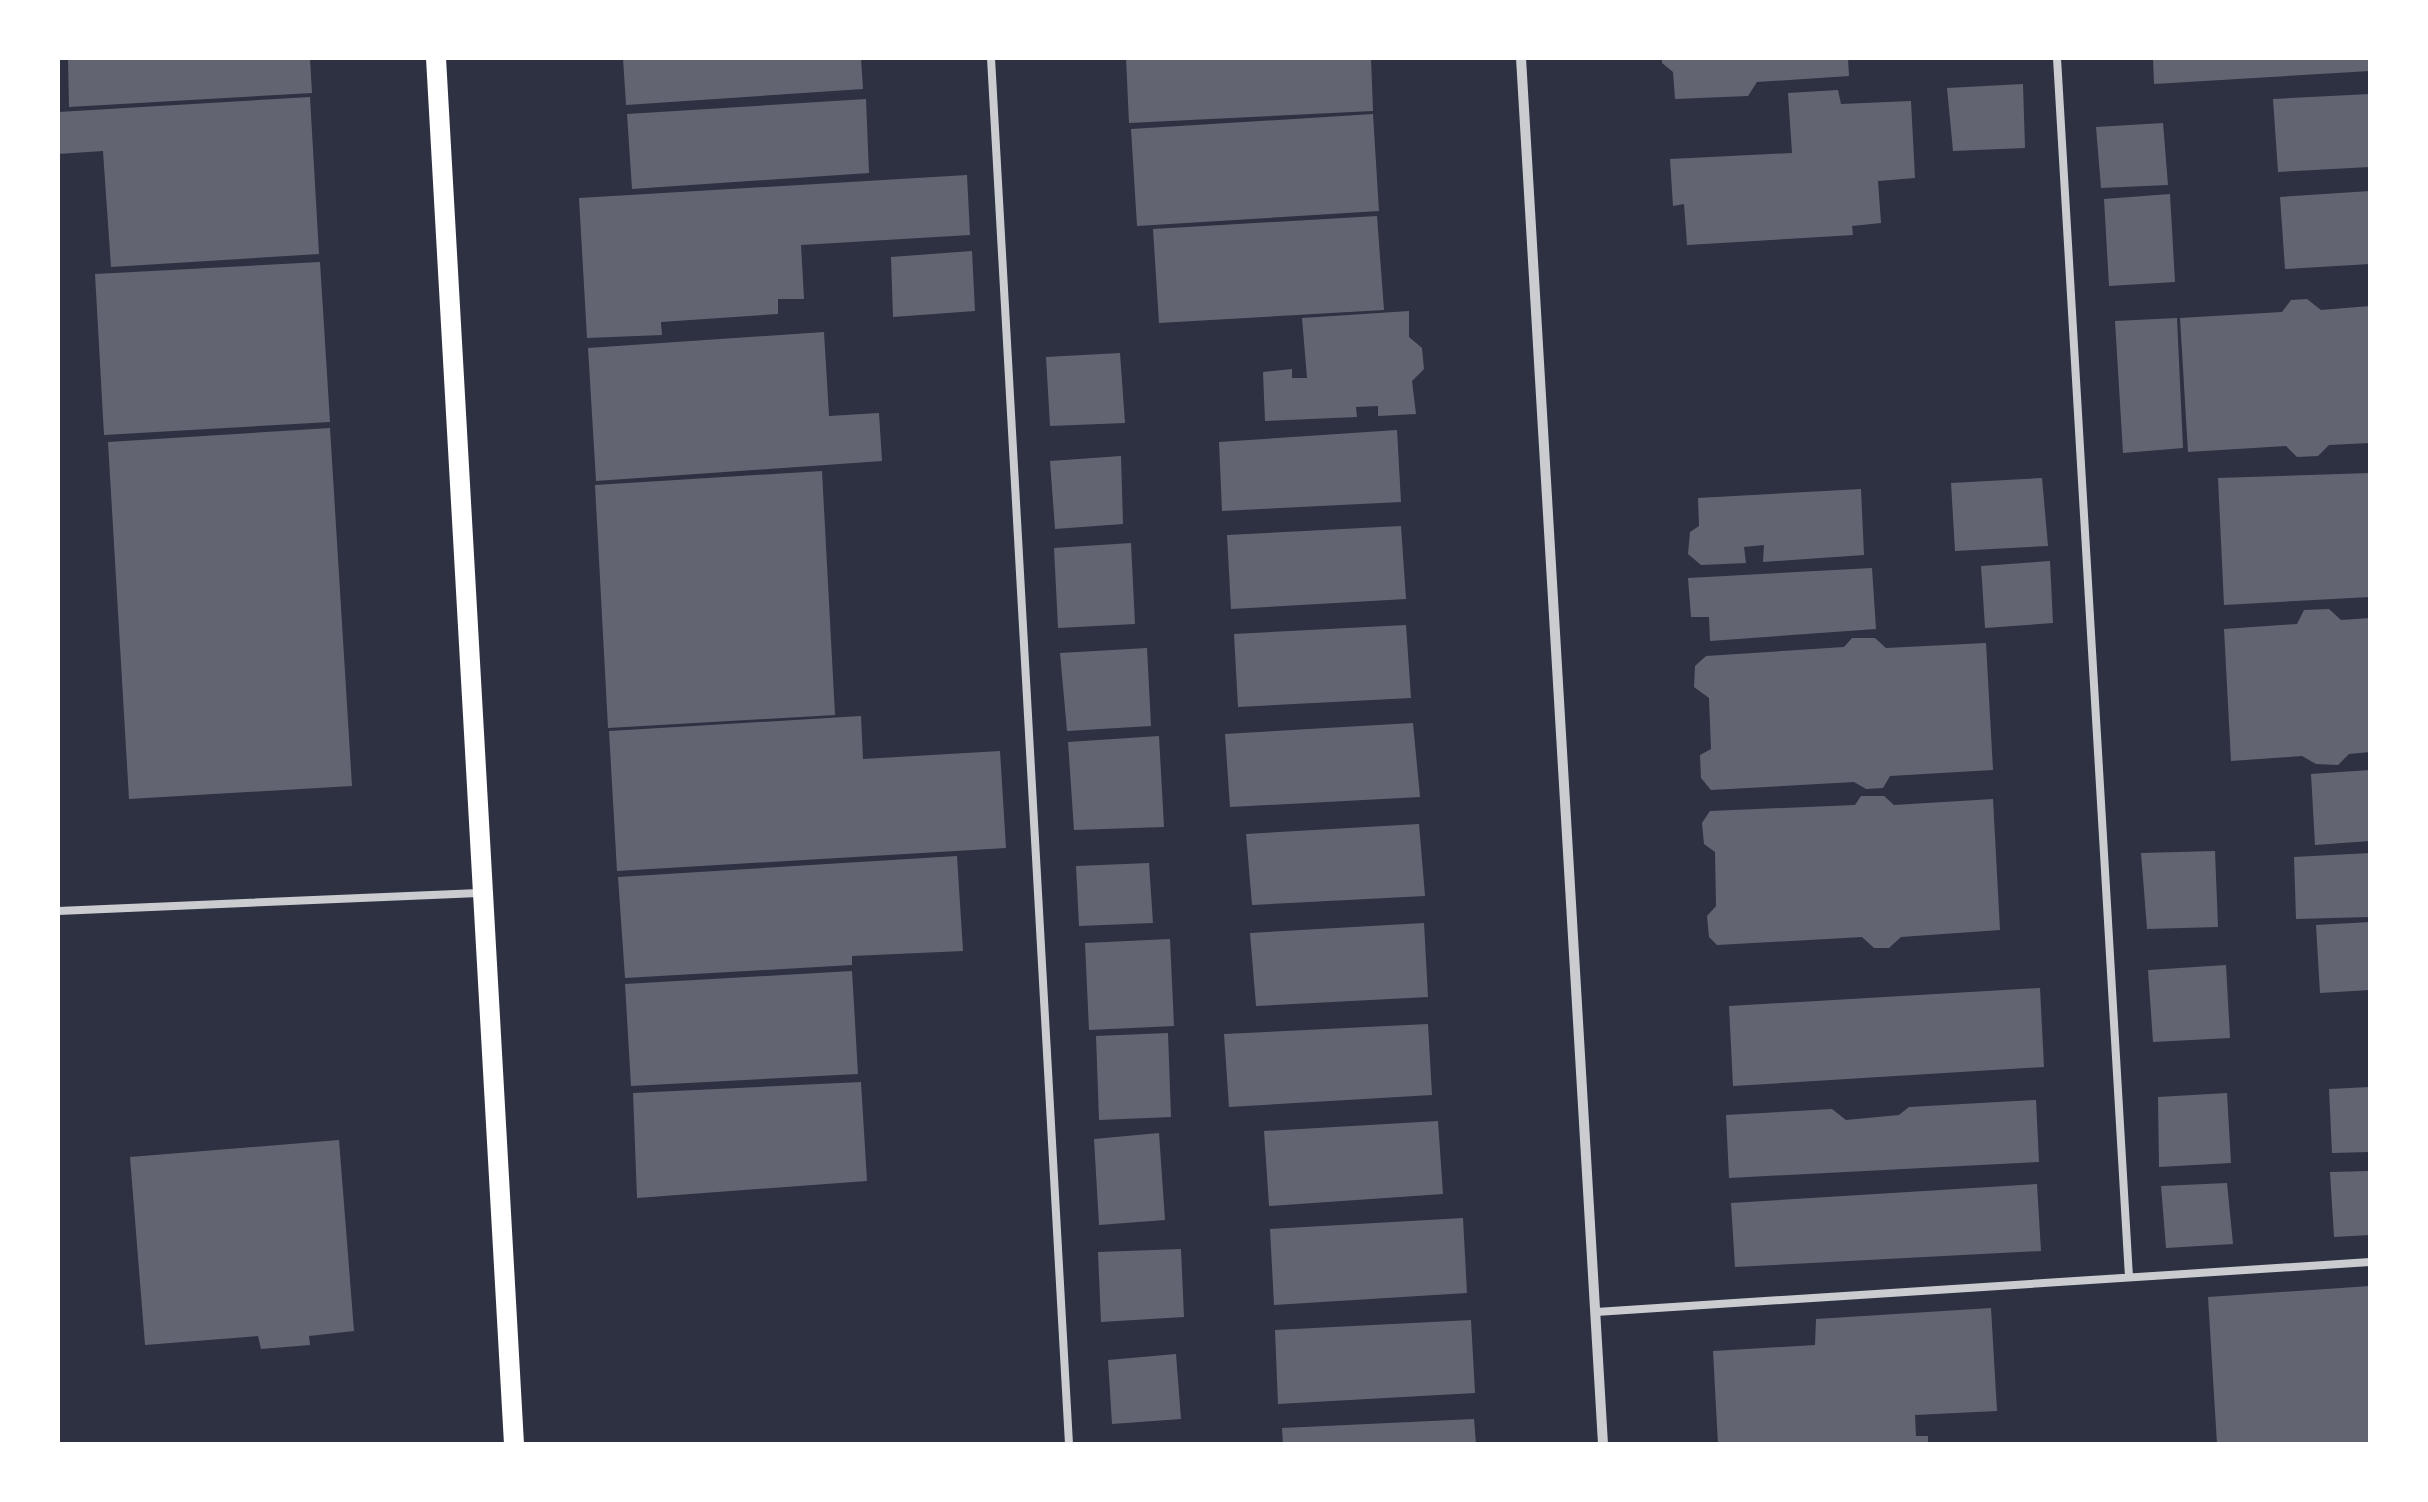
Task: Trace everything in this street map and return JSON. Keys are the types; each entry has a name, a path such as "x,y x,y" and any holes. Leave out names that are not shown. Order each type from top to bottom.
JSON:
{"main road":[{"path":"436,58 514,1444"}],"street":[{"path":"1521,58 1603,1444"}],"lane":[{"path":"991,58 1070,1444"},
{"path":"2057,58 2130,1278"},
{"path":"58,911 484,893"},
{"path":"1596,1312 2370,1262"}],"building":[{"path":"68,58 310,58 312,93 69,107"},
{"path":"623,58 861,58 863,89 626,105"},
{"path":"1126,58 1371,58 1373,111 1129,123"},
{"path":"1662,58 1848,58 1849,76 1757,82 1748,96 1675,99 1673,72 1662,63"},
{"path":"2153,58 2370,58 2370,71 2154,84"},
{"path":"2023,84 2025,148 1953,151 1947,88"},
{"path":"1838,90 1841,104 1911,101 1915,178 1878,181 1881,223 1852,226 1853,235 1687,245 1684,204 1673,206 1670,159 1792,153 1788,93"},
{"path":"2370,94 2370,167 2278,172 2273,99"},
{"path":"310,97 319,254 111,267 103,151 58,154 58,112"},
{"path":"866,99 869,173 632,189 627,114"},
{"path":"1373,114 1379,211 1137,226 1131,129"},
{"path":"2163,123 2168,185 2101,188 2096,127"},
{"path":"967,175 970,235 801,245 804,299 778,299 778,314 661,322 662,335 587,338 579,198"},
{"path":"2370,191 2370,264 2285,269 2280,197"},
{"path":"2170,194 2175,282 2109,286 2104,199"},
{"path":"1377,216 1384,310 1159,323 1153,229"},
{"path":"972,251 975,311 893,317 891,257"},
{"path":"320,262 330,422 104,435 95,274"},
{"path":"2307,299 2321,310 2370,306 2370,443 2329,445 2318,456 2297,457 2286,446 2188,452 2180,318 2282,312 2291,300"},
{"path":"1409,311 1409,337 1422,348 1424,369 1412,381 1416,414 1378,416 1378,406 1356,407 1357,417 1265,421 1263,372 1292,369 1292,378 1307,378 1302,318"},
{"path":"2177,318 2183,448 2123,453 2115,321"},
{"path":"824,332 829,416 879,413 882,461 596,481 588,348"},
{"path":"1120,353 1125,423 1050,426 1046,357"},
{"path":"330,428 352,786 129,799 108,442"},
{"path":"1397,430 1401,502 1222,511 1219,442"},
{"path":"1121,456 1123,524 1055,529 1050,461"},
{"path":"822,471 835,715 608,728 595,485"},
{"path":"2370,473 2370,597 2224,605 2218,478"},
{"path":"2042,478 2048,546 1955,551 1951,483"},
{"path":"1861,489 1864,555 1763,562 1764,545 1744,547 1746,563 1701,565 1688,554 1690,532 1699,526 1698,498"},
{"path":"1401,526 1406,599 1231,609 1227,535"},
{"path":"1131,543 1135,624 1058,628 1054,548"},
{"path":"2050,561 2053,623 1985,628 1981,566"},
{"path":"1872,568 1876,629 1710,641 1709,617 1691,617 1688,578"},
{"path":"2329,609 2341,620 2370,618 2370,752 2349,754 2338,765 2316,764 2302,756 2231,761 2224,629 2297,624 2304,610"},
{"path":"1406,625 1411,698 1238,707 1234,634"},
{"path":"1852,638 1875,638 1886,648 1986,643 1993,770 1890,776 1883,788 1866,789 1854,782 1711,790 1701,778 1700,755 1711,749 1709,698 1694,687 1695,666 1706,656 1844,647"},
{"path":"1147,648 1151,726 1067,731 1060,653"},
{"path":"861,716 863,759 1000,751 1006,848 617,871 609,731"},
{"path":"1413,723 1420,797 1230,807 1225,734"},
{"path":"1159,736 1164,827 1074,830 1068,742"},
{"path":"2370,770 2370,841 2315,845 2311,774"},
{"path":"1861,796 1884,796 1894,805 1993,799 2000,930 1901,937 1889,948 1874,948 1862,937 1717,945 1709,937 1707,916 1716,906 1715,852 1704,844 1702,823 1710,811 1855,805"},
{"path":"1419,824 1425,896 1252,905 1246,834"},
{"path":"2215,851 2218,927 2147,929 2141,853"},
{"path":"2370,853 2370,917 2296,919 2294,857"},
{"path":"957,856 963,951 852,956 852,965 625,978 618,877"},
{"path":"1149,863 1153,923 1079,926 1076,866"},
{"path":"2370,922 2370,990 2320,993 2316,925"},
{"path":"1424,923 1428,997 1256,1006 1250,933"},
{"path":"1170,939 1174,1026 1089,1030 1085,943"},
{"path":"2226,965 2230,1038 2153,1042 2148,970"},
{"path":"852,971 858,1074 631,1086 625,984"},
{"path":"2040,988 2044,1067 1733,1086 1729,1006"},
{"path":"1428,1024 1432,1095 1229,1107 1224,1034"},
{"path":"1168,1033 1171,1117 1099,1120 1096,1036"},
{"path":"861,1082 867,1181 637,1198 633,1093"},
{"path":"2370,1087 2370,1152 2332,1153 2329,1089"},
{"path":"2227,1093 2231,1163 2159,1167 2158,1097"},
{"path":"2036,1100 2039,1162 1729,1178 1726,1115 1832,1109 1846,1120 1899,1115 1909,1107"},
{"path":"1438,1121 1443,1194 1269,1206 1264,1131"},
{"path":"1159,1133 1165,1220 1099,1225 1094,1139"},
{"path":"339,1140 354,1331 309,1336 310,1345 261,1349 258,1336 145,1345 130,1157"},
{"path":"2370,1171 2370,1235 2334,1237 2330,1172"},
{"path":"2227,1183 2233,1244 2166,1248 2161,1186"},
{"path":"2037,1184 2041,1251 1735,1267 1731,1203"},
{"path":"1463,1218 1467,1293 1274,1305 1270,1229"},
{"path":"1181,1249 1184,1317 1101,1322 1098,1252"},
{"path":"2370,1286 2370,1444 2217,1444 2208,1297"},
{"path":"1991,1308 1997,1411 1915,1415 1916,1436 1928,1436 1928,1444 1718,1444 1713,1351 1815,1345 1816,1319"},
{"path":"1471,1320 1475,1393 1278,1404 1275,1330"},
{"path":"1176,1354 1181,1419 1112,1424 1108,1360"},
{"path":"1474,1419 1476,1444 1283,1444 1282,1428"}]}
